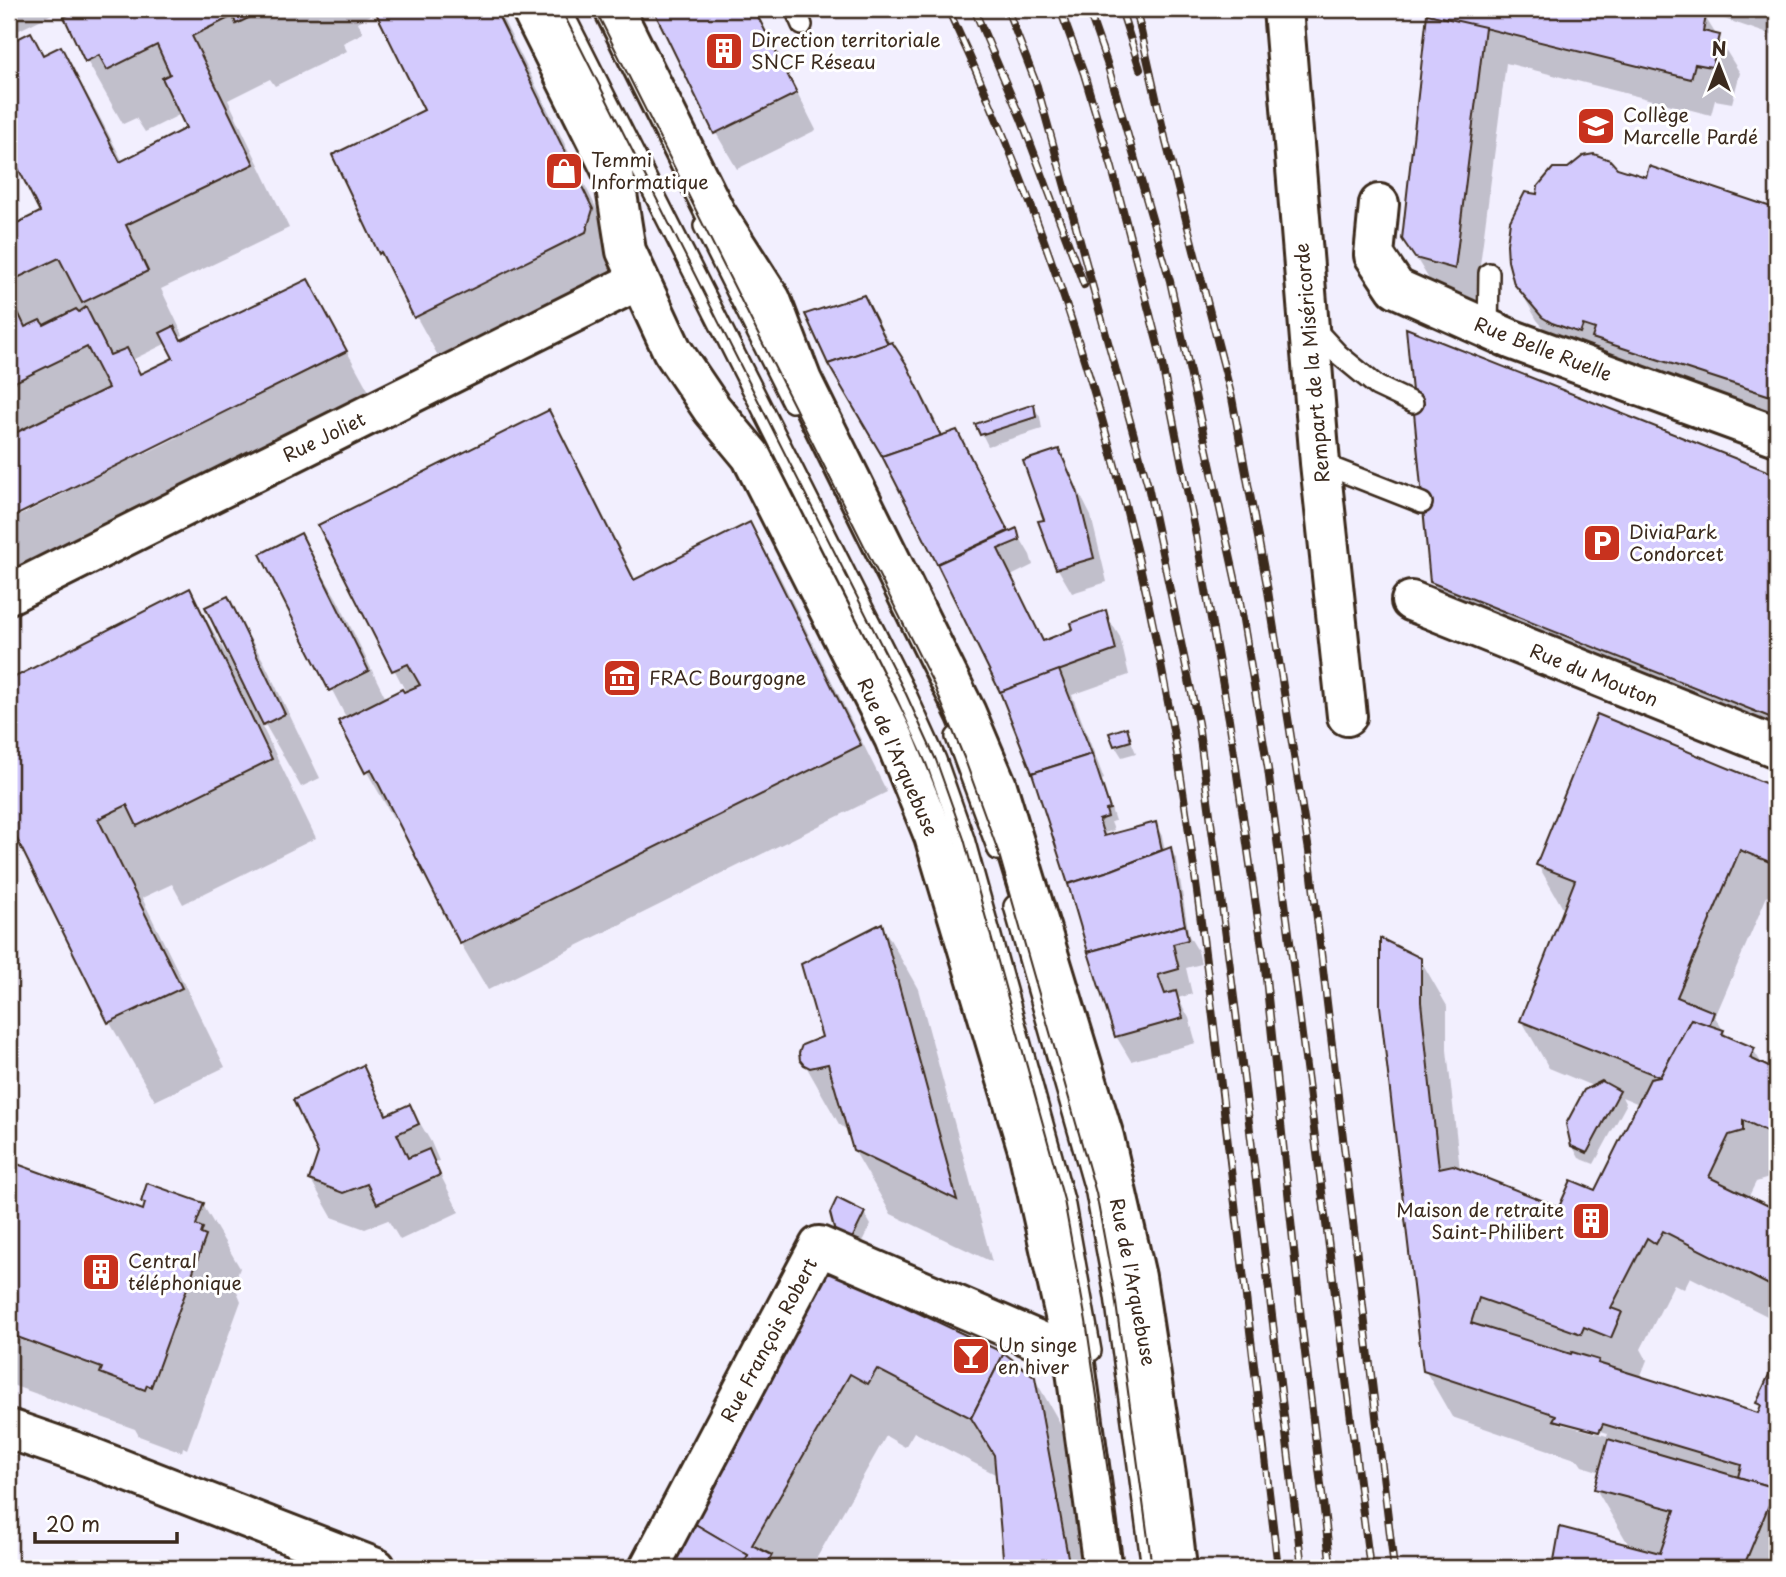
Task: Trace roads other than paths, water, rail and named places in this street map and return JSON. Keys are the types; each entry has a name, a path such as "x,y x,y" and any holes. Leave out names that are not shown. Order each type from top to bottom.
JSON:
{"street":[{"name":"Rue de l'Arquebuse","path":"531,9 614,176 626,251 672,350 712,409 751,457 894,738 934,836 1028,1150 1074,1356 1102,1568"},
{"name":"Rue de l'Arquebuse","path":"614,9 716,214 771,300 802,381 960,701 997,786 1104,1137 1128,1239 1166,1475 1177,1568"},
{"name":"Rempart de la Miséricorde","path":"1283,9 1320,463 1347,716"},
{"name":"Rue Belle Ruelle","path":"1379,204 1374,255 1396,288 1488,329 1777,436"},
{"name":"Rue Joliet","path":"9,594 639,281"},
{"name":"Rue du Mouton","path":"1411,601 1448,603 1777,748"},
{"name":"Rue François Robert","path":"649,1568 820,1246 1074,1356"},
{"path":"9,1429 90,1457 376,1568"}],"lane":[{"name":"Rue de l'Arquebuse","path":"561,9 906,694 936,760 964,839 1064,1200 1086,1321 1122,1568"},
{"name":"Rue de l'Arquebuse","path":"595,9 934,685 998,851 1096,1193 1115,1296 1152,1568"},
{"path":"1488,329 1489,273"},
{"path":"1308,321 1338,354 1377,386 1413,403"},
{"path":"1320,463 1422,503"}],"tram line":[{"path":"561,9 906,694 936,760 964,839 1064,1200 1086,1321 1122,1568"},
{"path":"595,9 934,685 998,851 1096,1193 1115,1296 1152,1568"}],"railway":[{"path":"948,9 1021,179 1053,266 1109,443 1152,622 1176,748 1197,887 1278,1568"},
{"path":"974,9 1022,121 1084,285"},
{"path":"1007,9 1037,86 1148,486 1198,723 1236,1013 1302,1568"},
{"path":"1060,9 1084,74 1112,168 1159,349 1229,719 1265,968 1302,1328 1331,1568"},
{"path":"1088,9 1107,63 1170,281 1239,596 1268,769 1370,1568"},
{"path":"1121,9 1140,69"},
{"path":"1136,9 1166,142 1232,398 1268,591 1309,851 1394,1568"}],"place":[{"name":"Direction territoriale SNCF Réseau","path":"724,51"},
{"name":"Collège Marcelle Pardé","path":"1596,126"},
{"name":"Temmi Informatique","path":"564,171"},
{"name":"DiviaPark Condorcet","path":"1602,543"},
{"name":"FRAC Bourgogne","path":"622,678"},
{"name":"Maison de retraite Saint-Philibert","path":"1591,1221"},
{"name":"Central téléphonique","path":"101,1272"},
{"name":"Un singe en hiver","path":"971,1356"}]}
